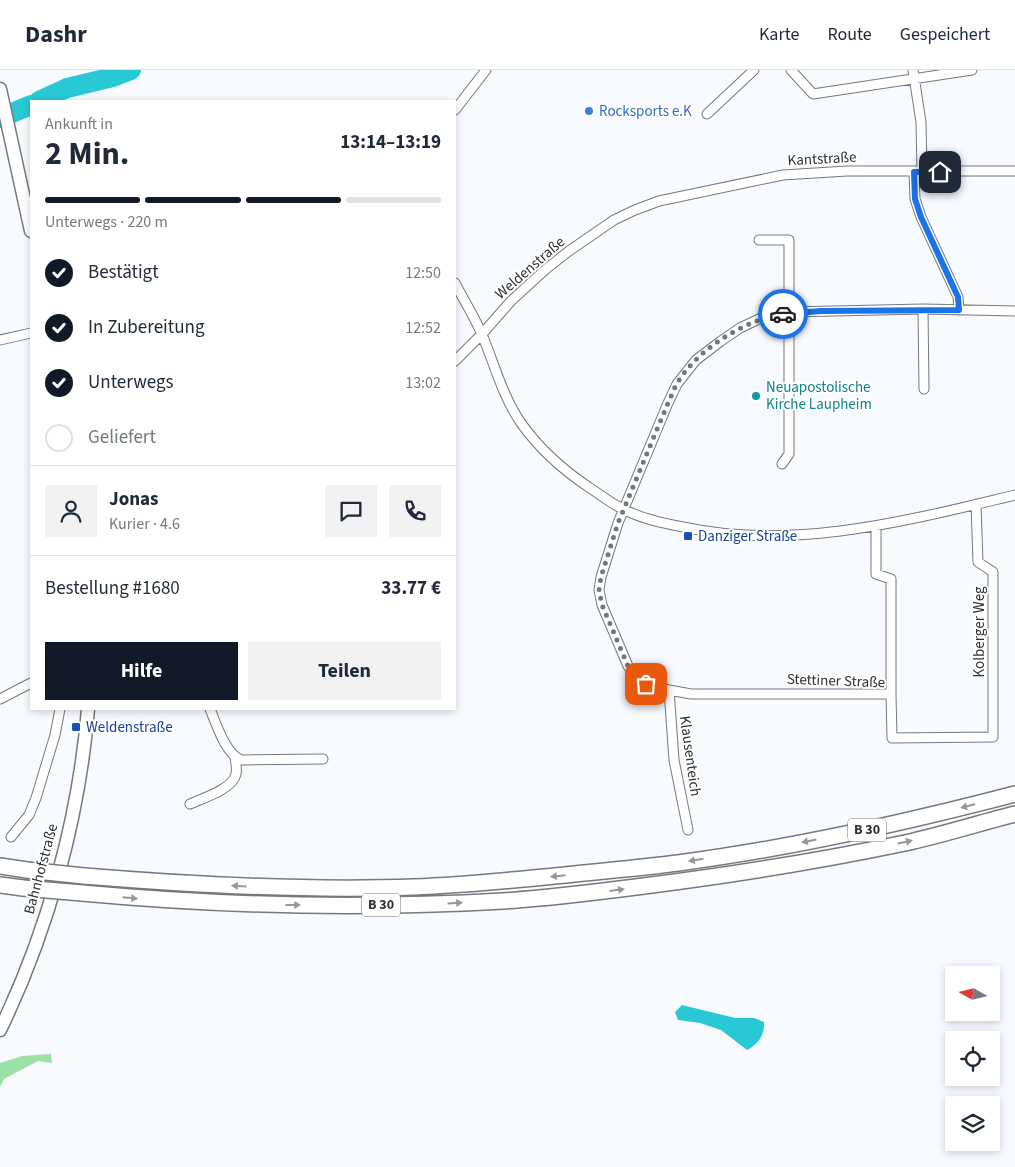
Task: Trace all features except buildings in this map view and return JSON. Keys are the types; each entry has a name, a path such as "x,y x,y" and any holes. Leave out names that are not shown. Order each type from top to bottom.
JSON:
{"highway":[{"name":"B 30","path":"0,866 84,876 261,887 414,887 506,881 716,857 878,828 1015,794"},
{"name":"B 30","path":"0,885 82,894 259,905 422,905 504,901 720,877 906,842 1015,814"}],"main road":[{"path":"0,88 30,226"},
{"name":"Bahnhofstraße","path":"0,1030 34,954 50,904 78,796 85,750 88,710"}],"street":[{"path":"456,109 486,70"},
{"path":"707,114 754,70"},
{"path":"791,70 813,94 914,75 972,70"},
{"path":"914,75 922,122 915,199 921,217 958,297 959,310"},
{"name":"Kantstraße","path":"635,210 659,202 783,175 847,171 1015,171"},
{"name":"Weldenstraße","path":"456,360 511,301 546,269 592,234 635,210"},
{"path":"759,240 789,240 789,454 782,464"},
{"path":"456,285 482,334 504,391 521,423 545,454 572,476 624,510 662,523 700,531 755,536 805,536 876,526 1015,495"},
{"path":"923,309 924,389"},
{"path":"669,690 646,684 639,680 628,666 602,605 599,590 601,577 618,523 668,403 686,371 708,350 740,328 762,318 789,312 923,309 1015,311"},
{"path":"0,340 30,334"},
{"name":"Kolberger Weg","path":"976,504 978,562 993,572 993,737"},
{"path":"876,526 876,574 891,579 891,694"},
{"path":"0,699 30,683"},
{"name":"Stettiner Straße","path":"669,690 691,694 891,694 892,738 993,737"},
{"name":"Klausenteich","path":"669,690 674,760 688,830"},
{"name":"Bahnhofstraße","path":"11,838 29,815 36,798 55,735 60,710"},
{"path":"210,710 230,752 235,758 242,760 323,759"},
{"path":"190,804 224,788 234,781 236,773 235,758"}],"green space":[{"path":"51,1054 52,1063 38,1061 4,1079 0,1087 0,1063 22,1056"}],"water":[{"path":"682,1005 735,1018 754,1018 764,1022 762,1035 755,1045 747,1050 721,1030 700,1023 678,1020 675,1012"}],"waterway":[{"path":"41,100 67,88 113,77 131,70"},
{"path":"0,118 30,105"}],"way so far":[{"path":"646,684 639,680 628,666 602,605 599,590 601,577 618,523 668,403 686,371 720,340 740,328 762,318 783,314"}],"place":[{"name":"Rocksports e.K","path":"589,111"},
{"name":"Neuapostolische Kirche Laupheim","path":"756,396"},
{"name":"Danziger Straße","path":"688,536"},
{"name":"Weldenstraße","path":"76,727"}],"route":[{"path":"783,314 789,312 821,311 959,310 958,297 921,217 915,199 914,172 940,172"}]}
